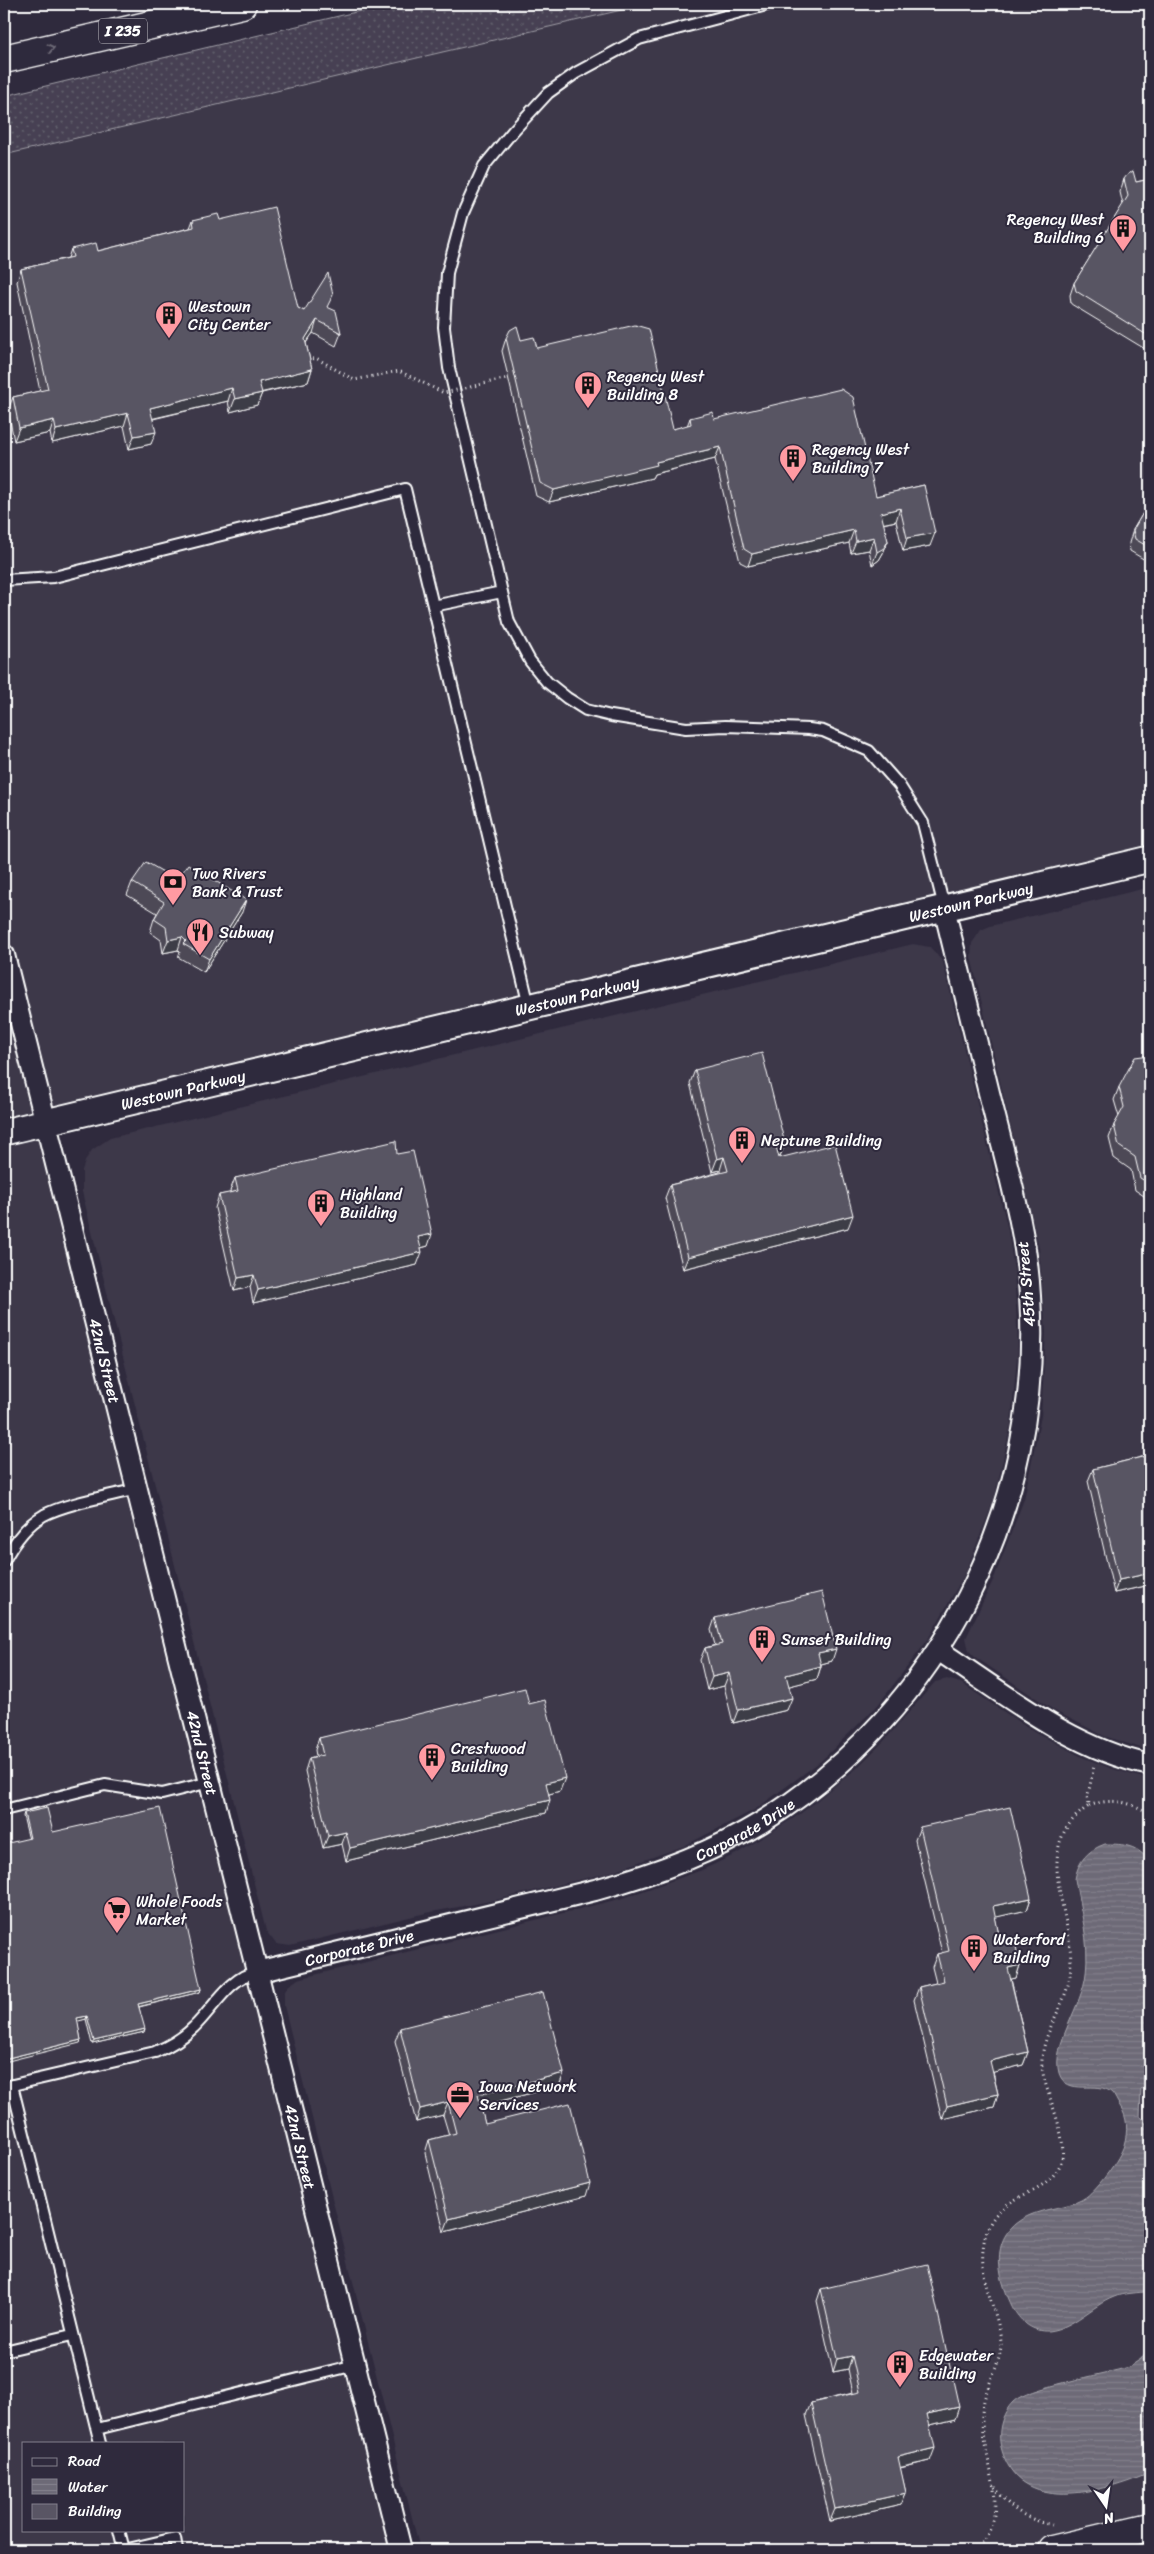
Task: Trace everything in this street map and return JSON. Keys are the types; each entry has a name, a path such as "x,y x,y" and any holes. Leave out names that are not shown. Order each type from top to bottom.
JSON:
{"main road":[{"name":"I 235","path":"4,59 242,4"},
{"path":"1054,2538 1150,2527"}],"street":[{"name":"Westown Parkway","path":"4,1132 1150,859"},
{"name":"45th Street","path":"938,1650 979,1578 1010,1496 1026,1418 1031,1323 1030,1294 1020,1228 944,908"},
{"name":"42nd Street","path":"4,955 401,2550"},
{"path":"938,1650 1054,1727 1099,1748 1150,1765"},
{"name":"Corporate Drive","path":"257,1972 642,1878 706,1852 760,1823 805,1793 831,1771 856,1749 893,1710 938,1650"}],"lane":[{"path":"770,4 639,39 576,73 548,93 513,131 484,166 463,213 447,273 444,326 449,368 509,622 530,660 547,682 586,710 612,716 686,728 725,726 823,731 869,752 899,785 923,823 944,908"},
{"path":"4,580 54,577 405,489 530,1007"},
{"path":"433,606 502,592"},
{"path":"4,1561 12,1546 28,1528 44,1515 137,1489"},
{"path":"4,1810 105,1785 162,1794 210,1782"},
{"path":"100,2442 8,2086 164,2048 195,2026 216,2000 248,1973 257,1972"},
{"path":"4,2351 72,2335"},
{"path":"96,2428 355,2365"},
{"path":"120,2532 124,2550 175,2538 177,2550"}],"path":[{"path":"303,362 316,358 354,380 399,371 444,393 508,378"},
{"path":"1089,1806 1092,1773 1099,1748"},
{"path":"982,2543 995,2518 994,2486 986,2454 981,2411 985,2392 997,2362 1000,2341 982,2266 986,2231 995,2215 1052,2176 1061,2163 1062,2143 1042,2067 1044,2048 1070,1975 1070,1941 1060,1897 1057,1860 1064,1829 1078,1813 1100,1802 1128,1802 1150,1813"},
{"path":"994,2486 1012,2508 1035,2521 1054,2538"}],"shaded area":[{"path":"389,4 647,4 4,155 4,96"},
{"path":"647,4 1150,4 1150,859 46,1122 400,2550 4,2550 4,155"},
{"path":"1150,887 1150,1751 1104,1736 1055,1711 975,1657 969,1651 966,1638 994,1578 1024,1499 1041,1416 1046,1332 1039,1248 971,957 972,943 981,930 990,926"},
{"path":"913,944 930,947 943,962 1008,1230 1014,1269 1018,1346 1011,1424 994,1500 966,1572 927,1641 878,1705 821,1761 756,1809 684,1846 608,1873 496,1900 426,1913 290,1946 276,1944 266,1931 82,1192 82,1170 86,1159 92,1150 110,1138"},
{"path":"947,1679 961,1683 1028,1728 1082,1757 1150,1780 1150,2517 1006,2550 420,2550 284,2006 284,1993 288,1986 298,1979 623,1898 702,1870 736,1854 800,1814 857,1768 883,1742 935,1682"}],"water":[{"path":"1105,1844 1119,1844 1135,1849 1150,1862 1150,2083 1141,2090 1140,2117 1150,2128 1150,2296 1144,2292 1118,2296 1106,2301 1066,2326 1043,2331 1032,2328 1020,2318 1007,2295 1000,2266 1000,2252 1003,2239 1011,2228 1022,2219 1086,2197 1108,2173 1122,2151 1126,2135 1125,2115 1112,2093 1099,2087 1076,2087 1069,2085 1059,2073 1058,2062 1063,2037 1084,1985 1086,1973 1086,1937 1075,1879 1076,1873 1081,1862 1089,1853"},
{"path":"1150,2346 1150,2472 1110,2486 1065,2493 1043,2491 1025,2483 1010,2469 1001,2447 1000,2429 1003,2417 1013,2402 1033,2392 1049,2387 1129,2367 1141,2359"}],"building":[{"name":"Regency West Building 6","path":"1133,171 1136,182 1150,179 1150,337 1076,291 1074,283 1128,196 1124,179"},
{"name":"Westown City Center","path":"274,207 298,308 304,311 328,273 333,295 327,307 336,311 341,333 317,320 305,339 312,369 259,382 262,393 235,399 232,388 150,408 156,432 134,436 128,413 56,430 54,420 19,428 13,397 48,389 21,269 73,257 71,249 96,243 98,251 194,227 193,220 218,214 220,220"},
{"path":"635,325 649,329 673,429 691,424 690,418 713,412 714,419 841,389 853,397 876,496 924,485 935,533 907,538 900,508 881,513 888,541 884,548 877,552 874,537 856,541 854,530 752,554 744,549 720,447 656,462 657,465 554,490 540,483 506,338 510,330 517,326 521,340 534,337 537,348"},
{"path":"1150,501 1150,548 1135,539 1133,530"},
{"path":"146,862 177,880 188,864 246,900 209,959 183,944 186,941 182,937 168,940 166,927 154,919 164,902 132,882"},
{"name":"Neptune Building","path":"762,1053 785,1144 776,1146 779,1158 835,1144 853,1215 688,1257 670,1185 728,1171 724,1157 717,1159 695,1070"},
{"path":"1150,1055 1150,1184 1140,1178 1135,1157 1119,1146 1114,1125 1124,1107 1119,1087 1135,1057"},
{"name":"Highland Building","path":"396,1141 397,1154 413,1151 432,1234 418,1237 422,1252 258,1290 254,1275 238,1278 219,1195 238,1191 235,1178"},
{"path":"1150,1455 1150,1573 1119,1580 1093,1469"},
{"name":"Sunset Building","path":"822,1592 836,1649 818,1653 821,1666 786,1675 792,1698 738,1710 729,1673 712,1677 705,1648 722,1644 715,1618"},
{"name":"Crestwood Building","path":"525,1688 529,1704 545,1700 565,1778 546,1783 550,1800 350,1848 346,1832 328,1836 309,1758 323,1755 319,1738"},
{"name":"Waterford Building","path":"1010,1807 1031,1898 993,1906 1000,1940 1014,1937 1020,1965 1008,1968 1028,2052 990,2061 998,2094 947,2106 919,1987 944,1981 937,1954 949,1951 920,1827"},
{"path":"47,1808 53,1832 160,1808 201,1989 138,2004 145,2029 94,2041 87,2016 77,2018 81,2040 4,2059 4,1844 30,1838 24,1813"},
{"name":"Iowa Network Services","path":"543,1992 564,2073 478,2095 485,2124 570,2103 590,2183 449,2219 429,2140 456,2133 448,2102 420,2109 400,2028"},
{"name":"Edgewater Building","path":"927,2264 959,2407 927,2414 935,2448 898,2457 906,2493 835,2509 811,2403 860,2392 852,2356 837,2359 821,2289"}],"place":[{"name":"Regency West Building 6","path":"1123,252"},
{"name":"Westown City Center","path":"169,339"},
{"name":"Regency West Building 8","path":"588,409"},
{"name":"Regency West Building 7","path":"793,482"},
{"name":"Two Rivers Bank & Trust","path":"173,906"},
{"name":"Subway","path":"200,956"},
{"name":"Neptune Building","path":"742,1164"},
{"name":"Highland Building","path":"321,1227"},
{"name":"Sunset Building","path":"762,1663"},
{"name":"Crestwood Building","path":"432,1781"},
{"name":"Whole Foods Market","path":"117,1934"},
{"name":"Waterford Building","path":"974,1972"},
{"name":"Iowa Network Services","path":"460,2119"},
{"name":"Edgewater Building","path":"900,2388"}]}
